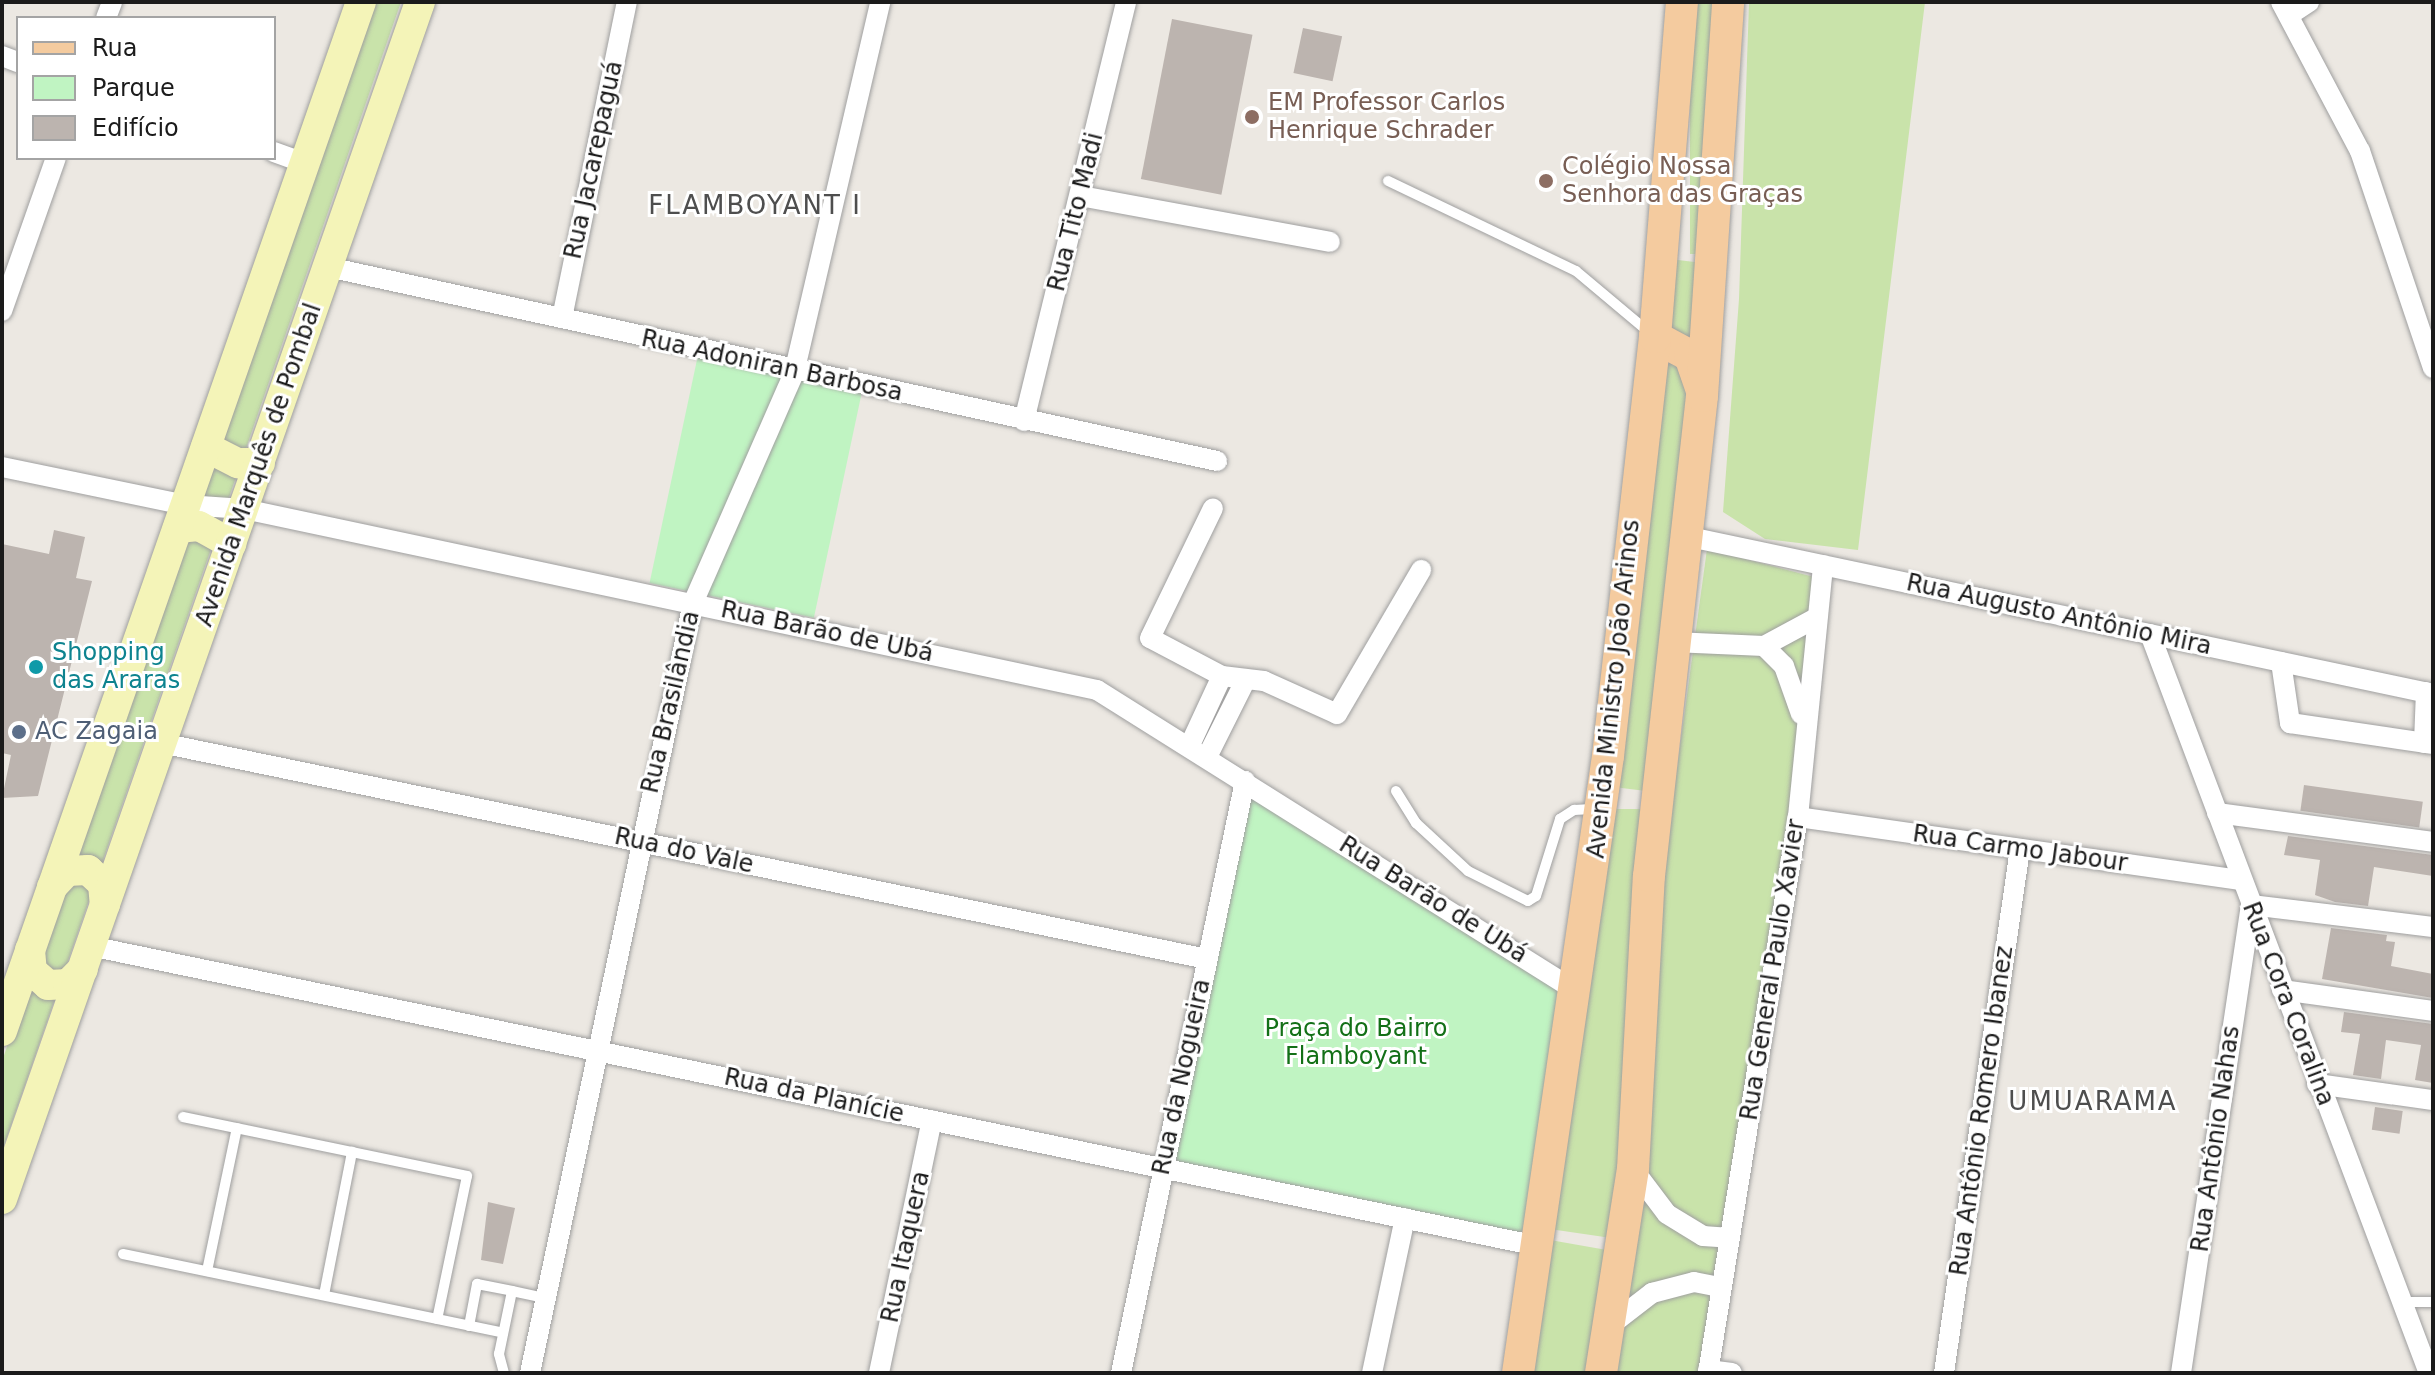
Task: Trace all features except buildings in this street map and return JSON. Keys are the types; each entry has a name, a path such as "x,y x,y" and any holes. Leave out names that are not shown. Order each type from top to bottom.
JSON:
{"main road":[{"path":"2,1031 361,2"},
{"name":"Avenida Marquês de Pombal","path":"2,1199 420,2"},
{"name":"Avenida Ministro João Arinos","path":"1518,1373 1602,809 1655,337 1682,2"},
{"path":"1601,1373 1633,1169 1644,945 1673,642 1702,396 1728,2"},
{"path":"1655,337 1690,356 1702,396"},
{"path":"206,447 224,459 260,463"},
{"path":"182,516 231,544"},
{"path":"1626,584 1638,623 1673,642"},
{"path":"52,887 67,871 88,870 103,884 105,905"},
{"path":"30,950 32,971 48,985 68,984 86,958"}],"street":[{"name":"Rua Jacarepaguá","path":"562,318 627,2"},
{"name":"Rua Brasilândia","path":"530,1373 639,842 693,603 794,373 880,2"},
{"name":"Rua Tito Madi","path":"1024,421 1126,2"},
{"path":"2309,2 2285,8 2360,151 2433,368"},
{"path":"276,153 305,163"},
{"path":"2,311 55,160"},
{"path":"1080,196 1330,242"},
{"name":"Rua Adoniran Barbosa","path":"328,267 794,373 1217,461"},
{"name":"Rua Barão de Ubá","path":"2,467 182,516 244,509 1097,690 1576,991"},
{"path":"1213,508 1150,638 1222,676 1264,681 1337,714 1421,570"},
{"name":"Rua Augusto Antônio Mira","path":"1685,536 2429,693"},
{"name":"Rua General Paulo Xavier","path":"1708,1371 1798,817 1803,721 1823,565"},
{"path":"1673,642 1764,646 1816,618"},
{"name":"Rua Cora Coralina","path":"2150,634 2317,1084 2429,1373"},
{"path":"1764,646 1784,666 1803,721"},
{"path":"2281,662 2290,723 2428,744 2429,693"},
{"path":"1198,752 1222,676"},
{"path":"1198,752 1245,681"},
{"name":"Rua do Vale","path":"161,743 1207,959"},
{"name":"Rua da Nogueira","path":"1121,1373 1245,781"},
{"path":"2217,813 2433,842"},
{"name":"Rua Carmo Jabour","path":"1798,817 2242,880"},
{"name":"Rua Antônio Romero Ibanez","path":"1944,1373 2020,849"},
{"path":"2251,905 2433,927"},
{"name":"Rua Antônio Nahas","path":"2181,1373 2251,905"},
{"name":"Rua da Planície","path":"86,958 597,1051 1537,1246"},
{"path":"2282,990 2433,1011"},
{"path":"2317,1084 2433,1100"},
{"name":"Rua Itaquera","path":"879,1373 932,1120"},
{"path":"1633,1169 1667,1214 1703,1236 1730,1238"},
{"path":"1372,1373 1405,1218"},
{"path":"1608,1327 1652,1293 1694,1282 1720,1287"},
{"path":"1708,1371 1732,1373"}],"lane":[{"path":"1388,181 1576,271 1655,337"},
{"path":"1396,791 1416,823 1468,871 1528,901 1536,896 1560,819 1574,810 1602,809"},
{"path":"183,1117 467,1176 437,1319"},
{"path":"207,1271 237,1128"},
{"path":"324,1295 352,1152"},
{"path":"123,1254 503,1333"},
{"path":"469,1326 477,1284 546,1298"},
{"path":"504,1373 498,1362 512,1291"},
{"path":"2402,1302 2433,1302"}],"green space":[{"path":"372,2 401,2 2,1151 2,1061"},
{"path":"1690,2 1726,2 1726,254 1690,254"},
{"path":"1749,2 1925,2 1858,550 1765,539 1723,512 1739,299"},
{"path":"1670,259 1709,264 1644,791 1605,786"},
{"path":"698,355 862,390 814,618 650,583"},
{"path":"1707,549 1814,577 1787,825 1698,1373 1613,1373 1661,885"},
{"name":"Praça do Bairro Flamboyant","path":"1245,781 1576,991 1537,1246 1163,1168"},
{"path":"1613,809 1651,809 1618,1239 1543,1228"},
{"path":"1550,1240 1611,1251 1590,1373 1527,1372"}],"place":[{"name":"EM Professor Carlos Henrique Schrader","path":"1252,117"},
{"name":"Colégio Nossa Senhora das Graças","path":"1546,181"},
{"name":"Shopping das Araras","path":"36,667"},
{"name":"AC Zagaia","path":"19,732"}],"district":[{"name":"FLAMBOYANT I","path":"755,206"},
{"name":"UMUARAMA","path":"2093,1102"}]}
